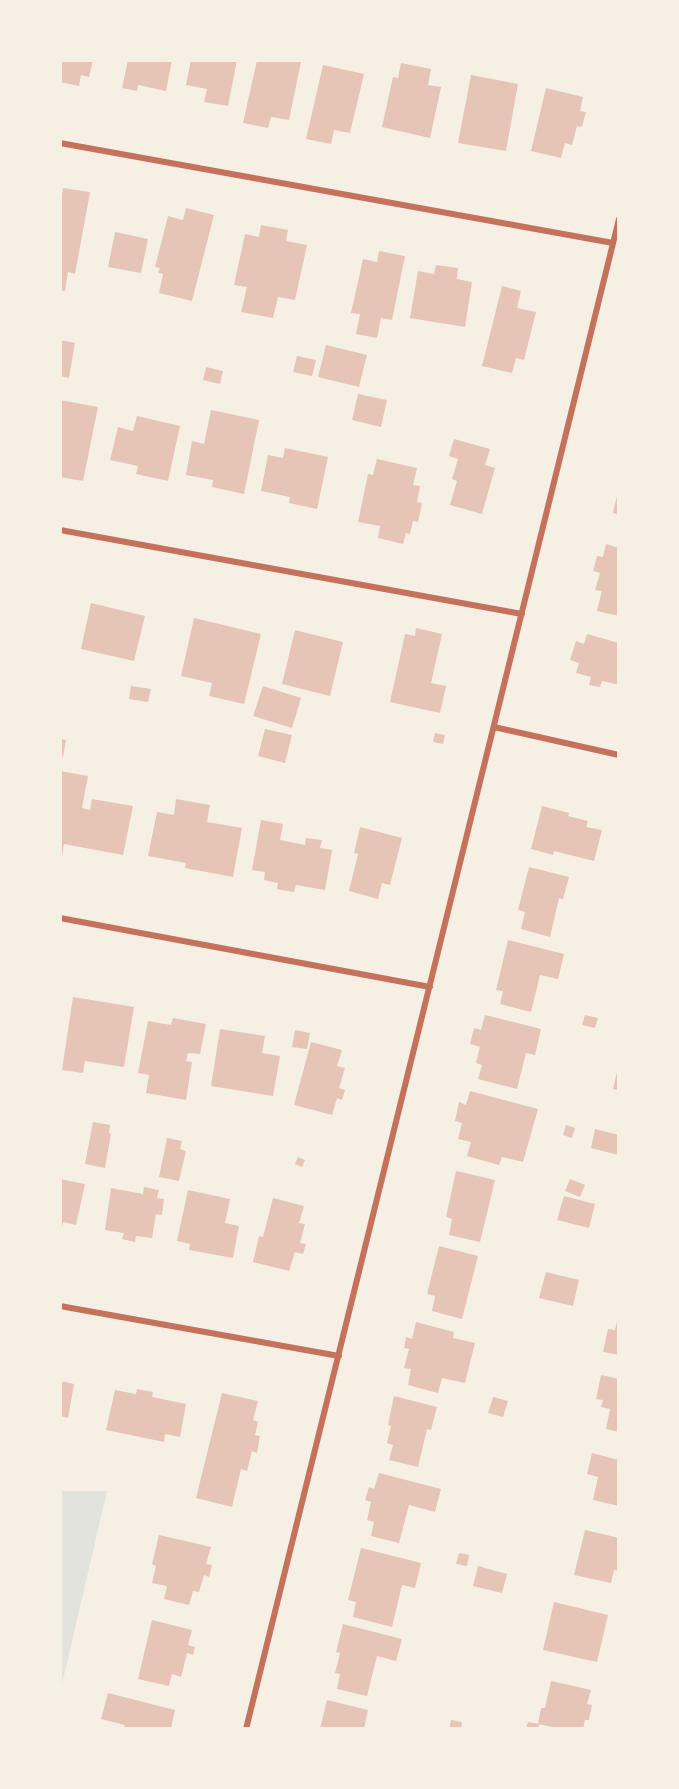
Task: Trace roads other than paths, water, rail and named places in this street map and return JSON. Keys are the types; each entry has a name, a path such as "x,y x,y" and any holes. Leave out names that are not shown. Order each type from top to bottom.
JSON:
{"street":[{"path":"60,143 613,243"},
{"path":"246,1729 619,219"},
{"path":"60,530 522,614"},
{"path":"494,727 619,755"},
{"path":"60,918 430,987"},
{"path":"60,1306 339,1356"}]}
